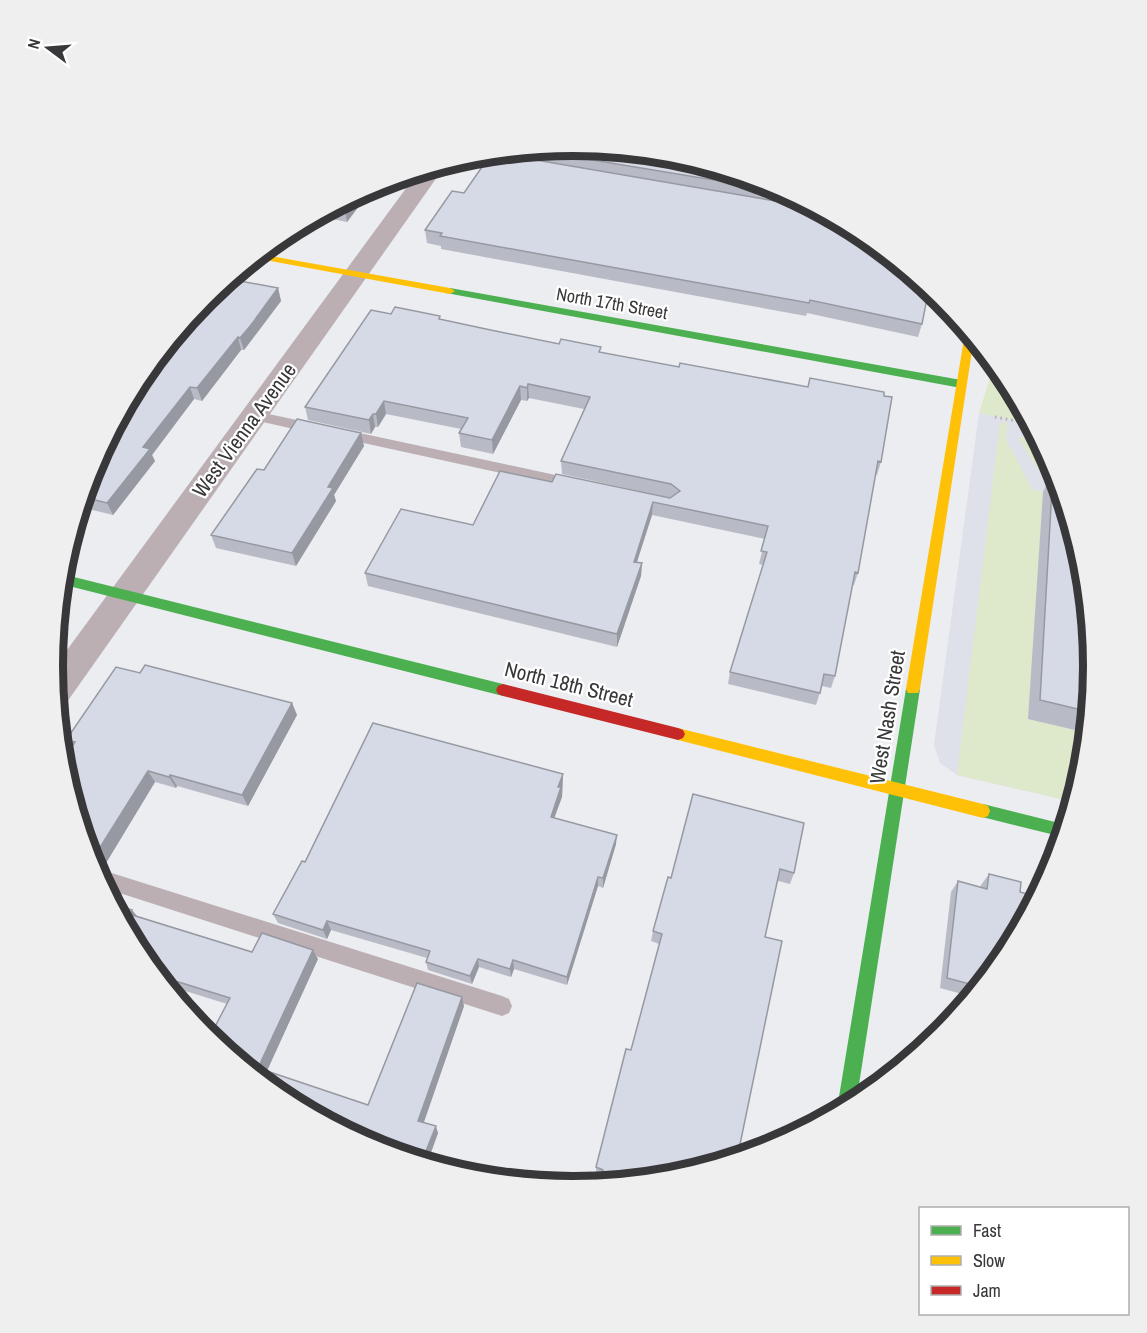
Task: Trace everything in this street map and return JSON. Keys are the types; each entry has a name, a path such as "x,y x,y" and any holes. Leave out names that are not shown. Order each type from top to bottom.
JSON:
{"street":[{"name":"West Vienna Avenue","path":"63,680 425,178"},
{"name":"North 17th Street","path":"267,258 961,384"},
{"name":"West Nash Street","path":"848,1097 968,343"},
{"name":"North 18th Street","path":"70,581 1058,829"}],"lane":[{"path":"496,162 521,166"},
{"path":"254,416 588,487"},
{"path":"111,882 502,1006"}],"path":[{"path":"995,417 1022,422"}],"shaded area":[{"path":"979,413 1021,421 1057,502 1067,534 1080,600 1084,666 1083,700 1080,733 1067,800 957,775 940,763 934,745"}],"green space":[{"path":"991,374 1021,421 979,413"},
{"path":"1000,422 1007,423 1006,439 1032,489 1043,492 1028,719 1080,731 1080,733 1067,800 957,775"},
{"path":"1029,436 1054,494 1020,441 1020,437"}],"building":[{"path":"569,156 640,160 706,173 743,185"},
{"path":"526,158 786,203 829,224 857,242 910,283 927,299 922,324 810,300 809,303 440,236 442,233 425,230 452,191 464,193 484,164"},
{"path":"239,281 278,288 251,325 240,338 238,337 197,388 190,387 143,447 150,449 107,503 91,499 102,471 131,411 168,356 190,330"},
{"path":"395,307 440,316 439,319 559,344 561,339 601,347 599,352 679,367 680,363 808,387 810,378 884,392 884,396 892,397 881,462 878,461 858,573 855,572 835,676 824,674 820,693 730,672 767,552 761,551 768,526 653,502 634,562 642,563 617,634 365,573 401,509 473,525 500,471 552,482 556,474 670,498 680,491 671,484 561,461 590,397 528,384 527,388 520,386 492,440 459,433 468,418 384,401 369,420 305,407 371,310 391,314"},
{"path":"297,419 361,433 328,487 333,488 292,553 211,535 257,469 264,470"},
{"path":"1052,489 1067,534 1080,600 1084,666 1082,710 1040,700"},
{"path":"145,665 292,703 242,795 148,771 98,851 80,799 73,766 70,750 75,742 68,741 68,737 116,667 140,673"},
{"path":"373,723 563,774 551,817 617,835 603,878 598,877 567,977 513,960 510,969 478,959 470,976 426,962 430,951 327,921 323,930 273,914 302,861 305,862"},
{"path":"693,794 804,823 794,873 780,869 765,937 782,941 739,1150 673,1167 601,1176 603,1170 596,1167 626,1049 631,1050 662,934 653,931 668,877 671,878"},
{"path":"989,874 1021,882 1020,892 1030,895 1016,922 972,985 947,978 958,881 987,889"},
{"path":"124,908 132,910 129,914 252,952 262,933 313,950 258,1068 214,1028 230,998 170,979"},
{"path":"417,983 462,997 418,1121 436,1126 424,1155 409,1150 318,1109 258,1068 368,1105"}],"traffic: fast":[{"path":"450,291 961,384"},
{"path":"70,581 503,690"},
{"path":"848,1097 913,689"},
{"path":"983,811 1058,829"}],"traffic: slow":[{"path":"267,258 450,291"},
{"path":"913,689 968,343"},
{"path":"678,734 983,811"}],"traffic: jam":[{"path":"503,690 678,734"}]}
